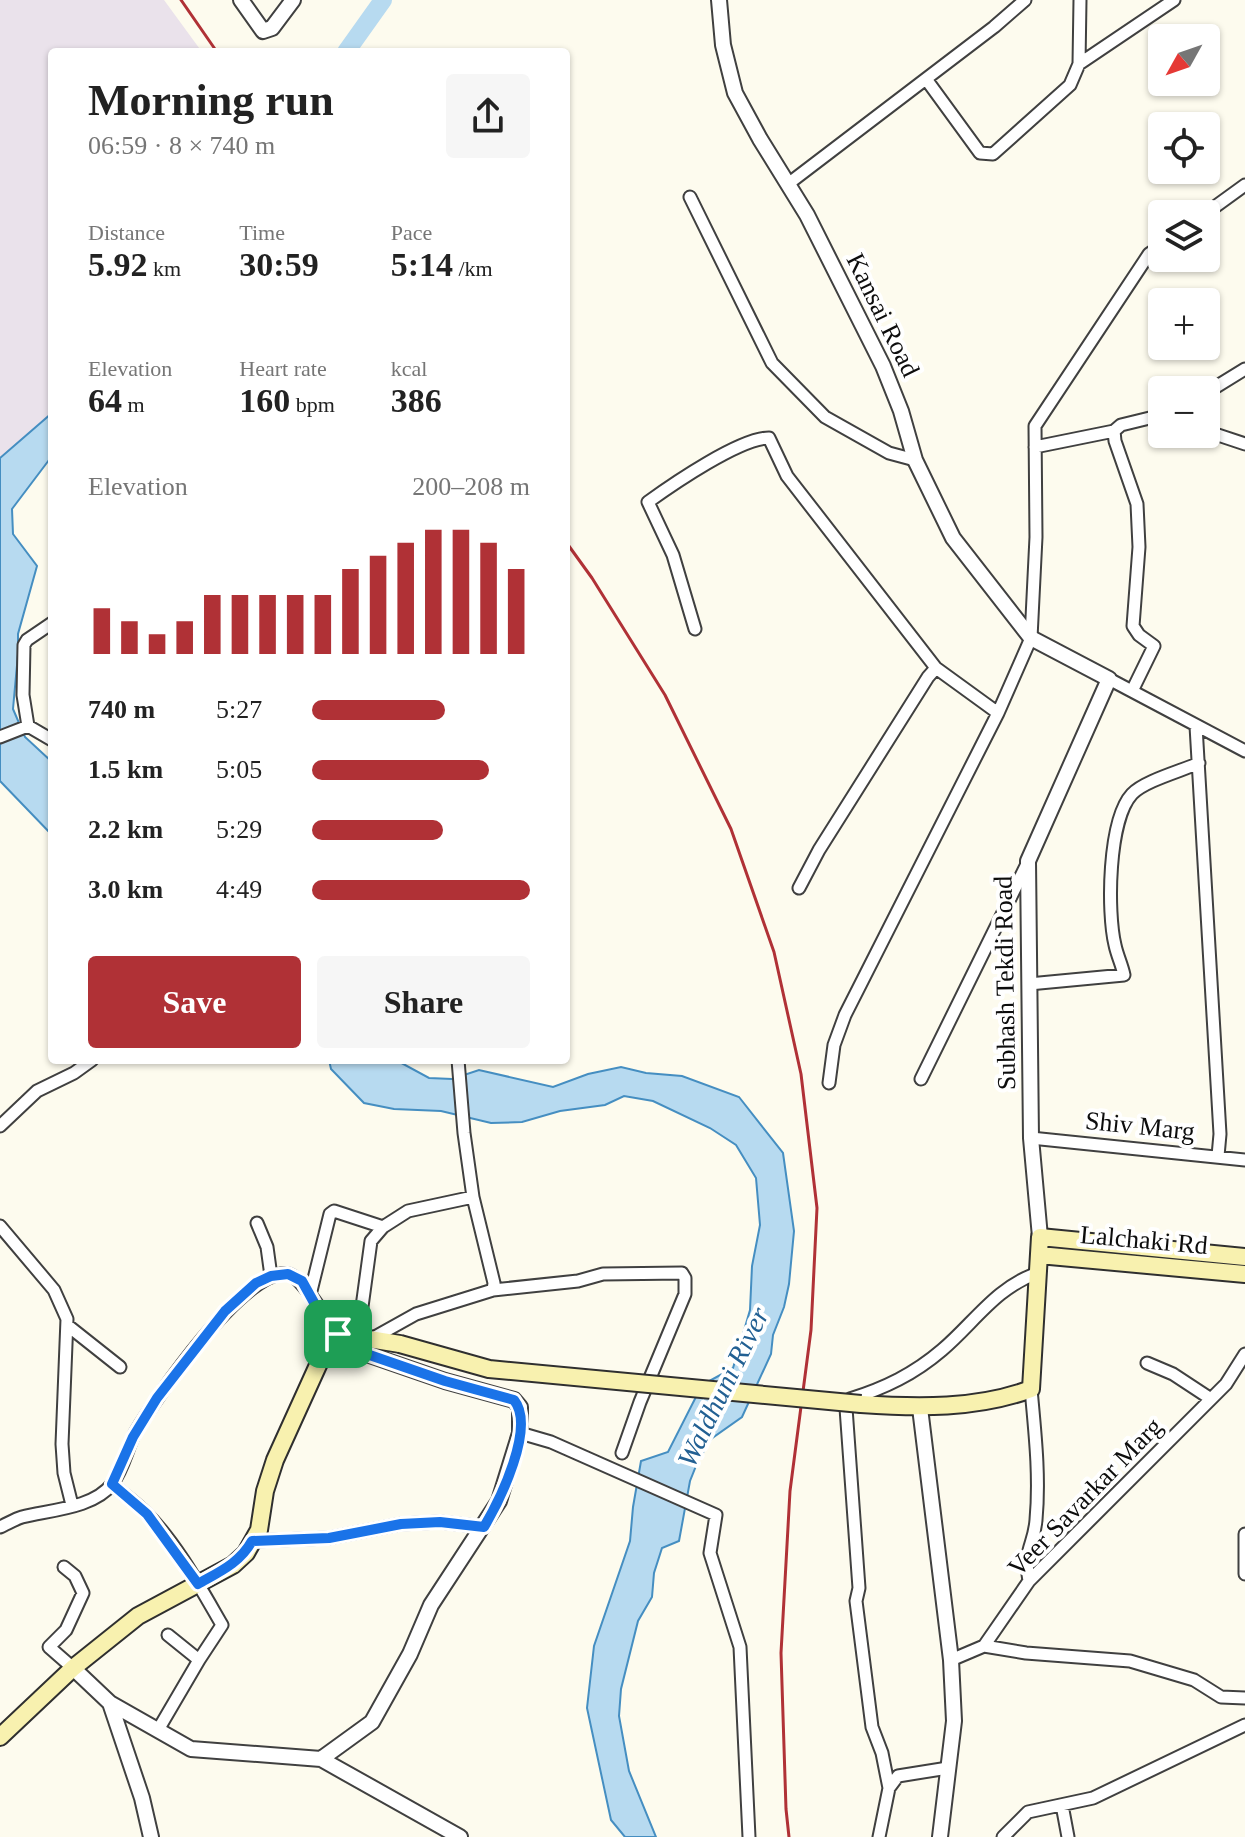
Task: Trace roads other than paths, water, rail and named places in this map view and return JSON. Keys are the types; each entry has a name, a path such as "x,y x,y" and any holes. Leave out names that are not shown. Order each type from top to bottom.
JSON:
{"main road":[{"name":"Subhash Tekdi Road","path":"1031,1389 1040,1237"},
{"name":"Lalchaki Rd","path":"1040,1237 1245,1257"},
{"name":"Lalchaki Rd","path":"1039,1255 1245,1274"},
{"path":"0,1737 73,1668 138,1616 233,1565 246,1553 259,1530 265,1491 275,1460 334,1338 366,1337 489,1369 861,1404 920,1408 1010,1397 1031,1389"}],"street":[{"path":"241,0 263,31 272,28 293,0"},
{"name":"Kansai Road","path":"719,0 723,45 735,93 807,215 883,366 901,411 915,460 953,538 1031,638"},
{"path":"788,184 1025,0"},
{"path":"926,79 980,153 993,154 1070,85 1079,64 1080,0"},
{"path":"1079,64 1174,0"},
{"path":"1220,203 1245,185"},
{"path":"690,197 772,363 825,417 889,453 915,460"},
{"path":"829,1083 834,1045 845,1015 998,713 1031,638 1036,537 1035,426 1148,256"},
{"path":"1220,384 1245,369"},
{"path":"1035,447 1114,431 1121,425 1148,418"},
{"path":"1114,431 1137,504 1139,547 1133,626 1154,646 1132,691"},
{"path":"1220,436 1245,444"},
{"path":"695,629 673,555 648,502 671,485 737,448 769,438 787,476 936,668 998,713"},
{"path":"25,726 24,645 48,626"},
{"path":"1031,638 1245,751"},
{"path":"799,888 819,850 936,668"},
{"name":"Subhash Tekdi Road","path":"1040,1237 1031,1138 1028,861 1109,679"},
{"path":"0,737 25,726"},
{"path":"25,726 48,738"},
{"path":"1196,726 1220,1134 1218,1156"},
{"path":"1029,984 1124,975 1115,945 1111,883 1113,838 1125,804 1133,793 1143,787 1199,763"},
{"path":"921,1079 1028,861"},
{"path":"0,1126 37,1091 86,1064"},
{"path":"458,1064 473,1197 494,1283 493,1290"},
{"name":"Shiv Marg","path":"1031,1138 1245,1160"},
{"path":"473,1197 408,1211 383,1227 371,1241 366,1337 416,1314 493,1290 578,1281 603,1274 682,1273 685,1294 622,1453"},
{"path":"310,1295 330,1214 338,1211 383,1227"},
{"path":"257,1223 267,1247 271,1276"},
{"path":"0,1226 54,1290 64,1308 67,1325 62,1430 64,1473 72,1505"},
{"path":"879,1837 889,1788 882,1753 872,1727 856,1601 859,1588 846,1408 850,1399 895,1383 918,1370 1003,1291 1018,1280 1038,1273"},
{"path":"0,1527 20,1518 85,1504 112,1484 133,1437 183,1363 225,1311 256,1283 271,1276 288,1274 302,1281 334,1338 445,1381 514,1400 520,1407 520,1433 499,1501 431,1605 410,1654 372,1722 321,1759"},
{"path":"67,1325 120,1367"},
{"name":"Veer Savarkar Marg","path":"984,1646 1029,1581 1226,1384 1245,1354"},
{"path":"1147,1363 1173,1374 1211,1399"},
{"path":"1029,1581 1027,1555 1036,1525 1038,1471 1031,1389"},
{"path":"920,1408 951,1660 954,1721 940,1837"},
{"path":"520,1433 551,1442 716,1515 710,1553 740,1647 749,1837"},
{"path":"112,1484 147,1514 198,1584 222,1625 158,1730"},
{"path":"252,1541 329,1538 401,1524 440,1522 484,1527"},
{"path":"1245,1534 1245,1574"},
{"path":"64,1567 75,1576 83,1593 66,1630 49,1647 110,1703 191,1749 321,1759 460,1837"},
{"path":"168,1635 199,1660"},
{"path":"951,1660 984,1646 1026,1653 1130,1661 1194,1680 1221,1697 1245,1698"},
{"path":"110,1703 142,1798 151,1837"},
{"path":"1003,1837 1028,1812 1093,1798 1245,1725"},
{"path":"889,1788 898,1776 948,1768"},
{"path":"1062,1805 1068,1837"}],"water":[{"path":"48,416 48,461 12,509 13,534 37,566 18,634 13,709 25,737 48,758 48,831 0,781 0,458"},
{"name":"Waldhuni River","path":"330,1064 403,1064 429,1078 452,1079 479,1070 553,1087 588,1074 621,1067 682,1076 739,1097 783,1153 794,1231 789,1284 773,1335 771,1354 742,1417 711,1439 698,1461 690,1481 679,1541 662,1548 654,1573 652,1597 638,1621 621,1689 619,1716 629,1771 656,1837 625,1837 611,1820 587,1708 594,1646 630,1541 641,1461 668,1452 702,1385 733,1368 750,1310 752,1266 760,1225 756,1178 736,1145 710,1128 653,1101 624,1096 605,1105 560,1111 522,1122 491,1123 441,1111 394,1109 364,1103 331,1069"}],"waterway":[{"path":"349,48 383,0"}],"railway":[{"path":"181,0 214,48"},
{"path":"570,548 665,695 731,829 774,952 801,1074 817,1208 811,1330 790,1491 781,1653 789,1837"}]}
